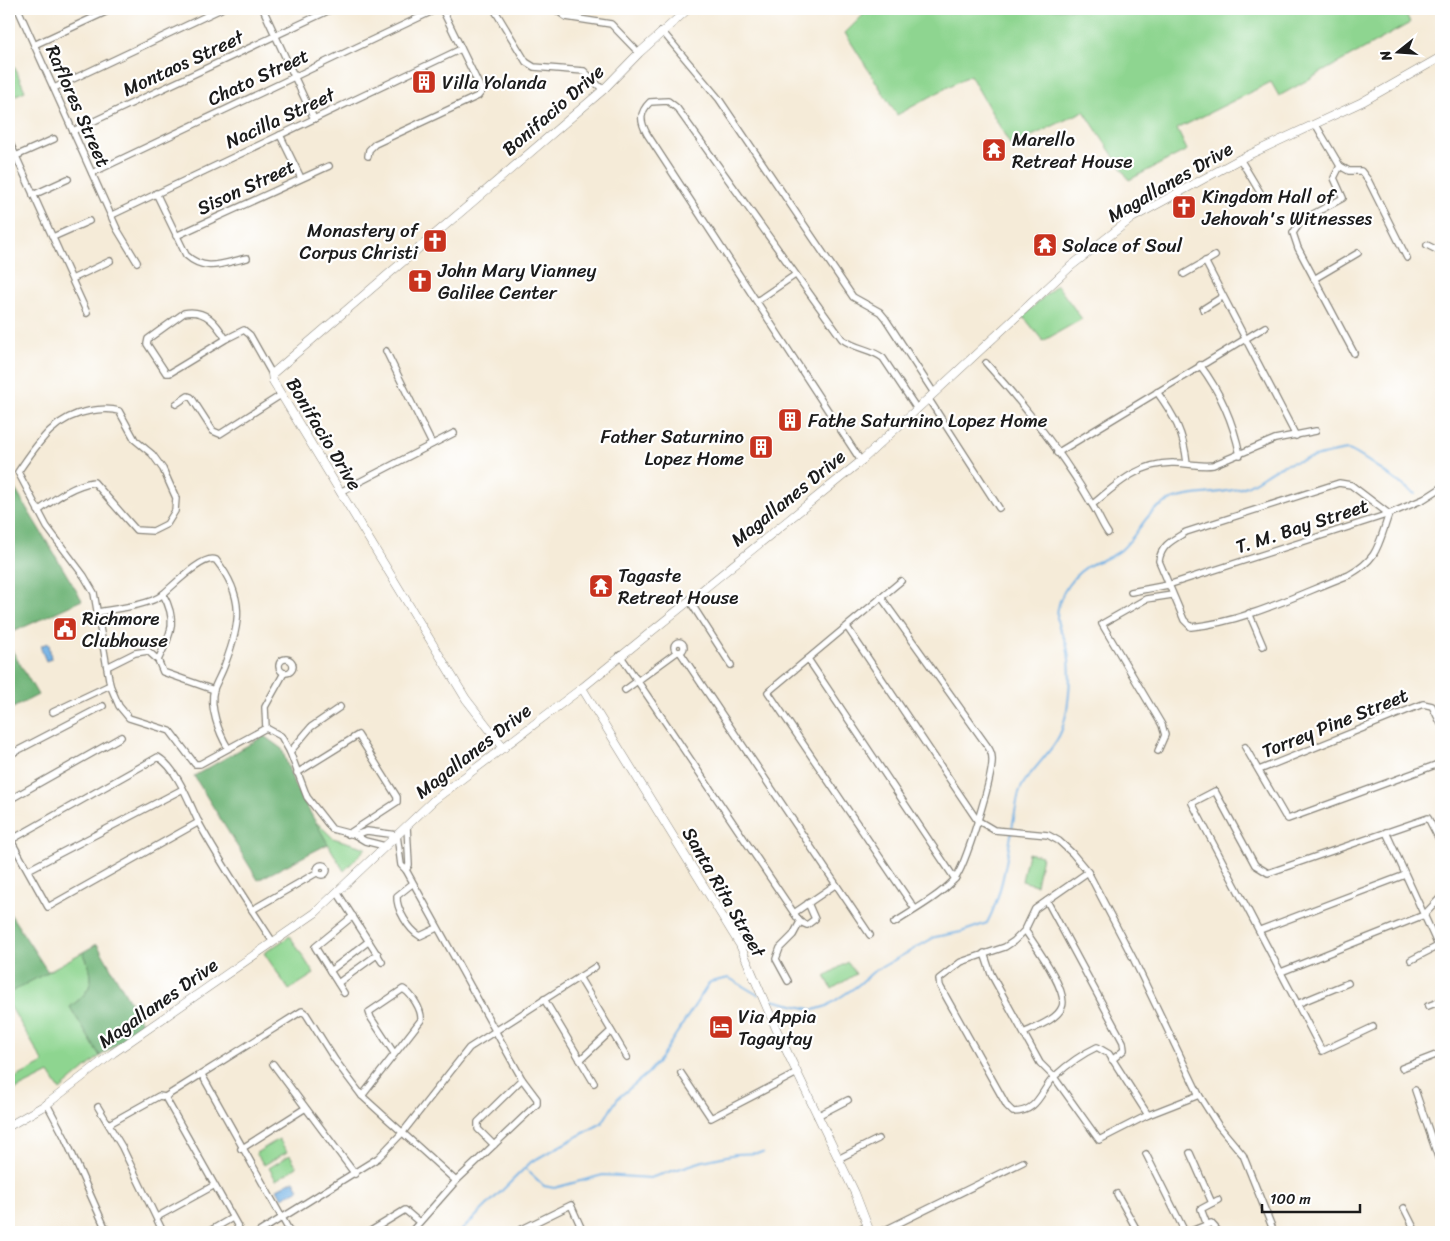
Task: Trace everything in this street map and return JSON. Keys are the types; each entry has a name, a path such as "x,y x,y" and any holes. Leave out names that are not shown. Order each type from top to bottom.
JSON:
{"street":[{"name":"Raflores Street","path":"18,9 125,244 137,262"},
{"path":"34,45 112,9"},
{"path":"54,88 221,9"},
{"path":"263,9 314,119"},
{"name":"Montaos Street","path":"74,130 332,9"},
{"name":"Chato Street","path":"92,173 437,9"},
{"path":"368,156 369,150 375,144 478,96 482,91 442,9"},
{"path":"494,9 526,62 534,67 584,72 603,90"},
{"path":"555,9 558,14 566,17 610,24 639,53"},
{"name":"Bonifacio Drive","path":"504,748 466,699 281,395 273,381 272,374 603,90 662,31 688,9"},
{"path":"662,31 719,99 853,297 880,312 885,318 999,508"},
{"name":"Nacilla Street","path":"112,215 461,49"},
{"name":"Magallanes Drive","path":"9,1126 46,1104 113,1053 315,913 434,800 582,688 620,655 861,461 931,395 981,358 1071,266 1132,218 1240,159 1316,125 1441,57"},
{"path":"861,461 647,134 641,122 642,110 650,102 668,101 677,108 842,339 855,348 876,353 884,358 917,409"},
{"path":"1316,125 1340,166 1349,171 1361,171 1368,180 1407,258"},
{"path":"280,135 301,178"},
{"path":"9,140 87,313"},
{"path":"9,159 54,140"},
{"path":"1240,159 1261,194"},
{"name":"Sison Street","path":"176,236 328,166"},
{"path":"1340,166 1334,178 1343,198 1302,220 1293,233 1314,278 1354,353"},
{"path":"34,195 68,179"},
{"path":"156,194 186,255 202,266 247,258"},
{"path":"53,237 89,221"},
{"path":"1427,245 1441,252"},
{"path":"1314,278 1358,253"},
{"path":"1184,274 1215,256"},
{"path":"72,279 110,261"},
{"path":"1205,261 1222,297 1296,436"},
{"path":"756,301 795,275"},
{"path":"1203,309 1222,297"},
{"path":"226,339 214,320 191,312 184,313 148,339 147,344 166,373 170,373 244,330 250,335 272,374"},
{"path":"1058,453 1244,338 1265,327"},
{"path":"386,351 432,444"},
{"path":"981,358 1023,404 1093,504 1098,519 1108,533"},
{"path":"1200,365 1211,379 1230,414 1240,455"},
{"path":"1157,392 1174,415 1183,435 1187,463"},
{"path":"176,404 188,396 191,397 213,431 220,434 281,395"},
{"path":"38,511 61,495 81,485 94,482 136,530 153,531 168,524 175,511 176,498 163,469 152,454 135,440 120,411 102,408 71,415 51,428 18,472 38,511 56,539 88,581 96,599 110,684 119,706 129,718 170,731 195,764 200,764 266,728"},
{"path":"1093,504 1124,478 1150,465 1187,463 1203,466 1213,465 1275,440 1316,431"},
{"path":"340,492 454,433"},
{"path":"1339,484 1351,484 1390,514 1373,558 1363,567 1349,575 1249,612 1191,627 1184,620 1168,584 1159,561 1160,550 1186,532 1339,484"},
{"name":"T. M. Bay Street","path":"1131,592 1168,584 1390,514 1424,499 1441,488"},
{"path":"98,612 158,598 180,578 211,558 218,562 233,585 238,601 238,625 234,641 214,690 213,703 223,740 228,748"},
{"path":"901,581 768,692 915,909"},
{"path":"158,660 172,630 173,616 163,594"},
{"path":"1158,751 1165,735 1162,725 1102,624 1146,599 1172,595"},
{"path":"881,597 988,747 992,758 991,771 977,820 962,866 955,879 894,923"},
{"path":"689,600 731,665"},
{"path":"1249,612 1263,646"},
{"path":"847,626 977,820 994,830 1048,835 1059,840 1088,872 1134,960 1199,1095 1218,1125 1243,1155 1274,1232"},
{"path":"107,667 141,651 148,650 158,660 163,672 214,690"},
{"path":"625,690 679,652 870,935"},
{"path":"620,655 800,922 807,925 815,919 808,903"},
{"path":"808,659 955,879"},
{"path":"266,728 265,707 284,673"},
{"path":"54,712 110,684"},
{"name":"Santa Rita Street","path":"582,688 740,945 796,1073 855,1193 868,1229"},
{"name":"Torrey Pine Street","path":"1259,770 1423,704 1432,706 1441,724"},
{"path":"9,755 103,706"},
{"path":"290,752 311,727 340,707"},
{"path":"266,728 281,736 290,752 307,798 332,829 385,846"},
{"path":"298,773 358,735 397,796 397,802 352,834"},
{"path":"9,800 121,737"},
{"path":"1245,747 1288,819 1441,763"},
{"path":"199,822 48,907 10,838 158,757 166,761 199,822 273,942"},
{"path":"28,870 182,789"},
{"path":"1373,1026 1322,1051 1192,803 1215,791 1256,865 1268,873 1428,818 1441,843"},
{"path":"406,870 409,865 407,826"},
{"path":"352,834 367,831 397,835 401,865 406,870 412,884 522,1079 537,1099 537,1104 456,1181 411,1232"},
{"path":"1386,832 1441,952"},
{"path":"252,910 318,872"},
{"path":"1088,872 1035,909 1025,930 1005,947 961,962 939,979 940,986 995,1086 1007,1106 1014,1112 1021,1112 1031,1108 1042,1097 1054,1078 1088,1051 1097,1047 1109,1054 1148,1115"},
{"path":"1260,930 1405,875"},
{"path":"412,884 397,896 396,903 414,933 420,936 437,928"},
{"path":"794,913 835,885"},
{"path":"337,892 382,962"},
{"path":"1281,972 1424,915 1441,897"},
{"path":"1048,901 1123,1042 1124,1050 1112,1060"},
{"path":"344,993 314,947 353,916"},
{"path":"788,981 776,959 780,948 793,935 800,922"},
{"path":"1024,1033 1059,1012 1063,1006 1063,998 1048,964 1025,930"},
{"path":"330,971 369,941"},
{"path":"1411,960 1438,946"},
{"path":"984,953 992,974 1040,1063 1054,1078 1100,1140 1148,1115 1199,1095"},
{"path":"338,983 378,954"},
{"path":"259,1232 378,1158 403,1132 459,1058 469,1048 494,1030 595,967"},
{"path":"579,977 627,1057"},
{"path":"1297,1004 1348,984"},
{"path":"362,1096 421,1020 421,1014 408,992 403,989 369,1012 394,1053"},
{"path":"544,999 594,1083"},
{"path":"1428,1006 1441,1001"},
{"path":"109,1124 159,1096 165,1097 302,1011 306,1014 335,1060 362,1096 456,1181"},
{"path":"580,1060 611,1031"},
{"path":"1402,1068 1441,1053"},
{"path":"272,1064 304,1109 355,1174"},
{"path":"682,1073 711,1118 796,1073"},
{"path":"202,1075 241,1148 290,1232"},
{"path":"494,1145 478,1128 478,1122 522,1079"},
{"path":"1415,1090 1441,1166"},
{"path":"165,1097 213,1186 241,1232"},
{"path":"817,1116 848,1100"},
{"path":"46,1104 65,1138 107,1232"},
{"path":"98,1107 109,1124 163,1232"},
{"path":"241,1148 304,1109"},
{"path":"838,1159 878,1139"},
{"path":"1190,1153 1215,1202 1201,1209 1207,1225"},
{"path":"1146,1154 1185,1232"},
{"path":"881,1232 1023,1162"},
{"path":"157,1218 213,1186"},
{"path":"1117,1194 1138,1232"},
{"path":"516,1232 571,1205 583,1231 576,1232"},
{"path":"1404,1208 1416,1232"},
{"path":"369,1232 405,1210 419,1222"},
{"path":"208,1232 232,1218"},
{"path":"1189,1232 1211,1223 1216,1226 1219,1232"},
{"path":"855,1232 868,1229"}],"green space":[{"path":"869,9 1403,9 1410,23 1279,96 1271,82 1177,129 1187,150 1129,180 1084,111 1011,146 970,75 897,115 845,33"},
{"path":"14,66 25,91 12,97 9,90 9,68"},
{"path":"1057,285 1082,319 1043,341 1023,316"},
{"path":"9,479 82,600 9,634"},
{"path":"9,645 38,695 9,710"},
{"path":"264,736 282,749 294,784 328,844 258,880 194,776"},
{"path":"313,819 333,838 366,848 344,871"},
{"path":"1028,853 1042,856 1036,885 1022,881"},
{"path":"9,912 48,972 9,993"},
{"path":"290,936 314,974 289,990 264,953"},
{"path":"97,944 144,1026 100,1056 70,1007 84,995 90,983 90,969 83,952"},
{"path":"83,952 90,969 90,982 84,994 70,1007 100,1056 60,1090 49,1073 9,1093 9,1081 44,1063 9,1004 9,993"},
{"path":"848,962 856,974 832,989 825,976"},
{"path":"279,1139 287,1152 264,1165 256,1153"},
{"path":"290,1155 297,1167 276,1180 269,1168"}],"water":[{"path":"49,643 51,659 46,661 41,649 42,645"},
{"path":"294,1180 299,1189 282,1198 277,1189"}],"waterway":[{"path":"768,999 814,1010 827,1006 857,986 873,972 935,937 961,932 987,923 999,893 1019,793 1022,786 1060,735 1063,726 1070,687 1069,656 1066,642 1057,622 1058,609 1063,593 1080,572 1121,550 1154,511 1169,501 1178,498 1235,490 1249,485 1281,466 1348,450 1370,462 1415,494"},
{"path":"460,1232 531,1162 602,1123 618,1098 648,1073 660,1059 710,982 729,978 758,995"},
{"path":"526,1169 544,1186 554,1188 603,1175 650,1178 703,1161 736,1154 763,1153"}],"place":[{"name":"Villa Yolanda","path":"424,82"},
{"name":"Marello Retreat House","path":"994,150"},
{"name":"Kingdom Hall of Jehovah's Witnesses","path":"1184,207"},
{"name":"Monastery of Corpus Christi","path":"435,241"},
{"name":"Solace of Soul","path":"1045,245"},
{"name":"John Mary Vianney Galilee Center","path":"420,281"},
{"name":"Fathe Saturnino Lopez Home","path":"790,420"},
{"name":"Father Saturnino Lopez Home","path":"761,447"},
{"name":"Tagaste Retreat House","path":"601,586"},
{"name":"Richmore Clubhouse","path":"65,629"},
{"name":"Via Appia Tagaytay","path":"721,1027"}]}
